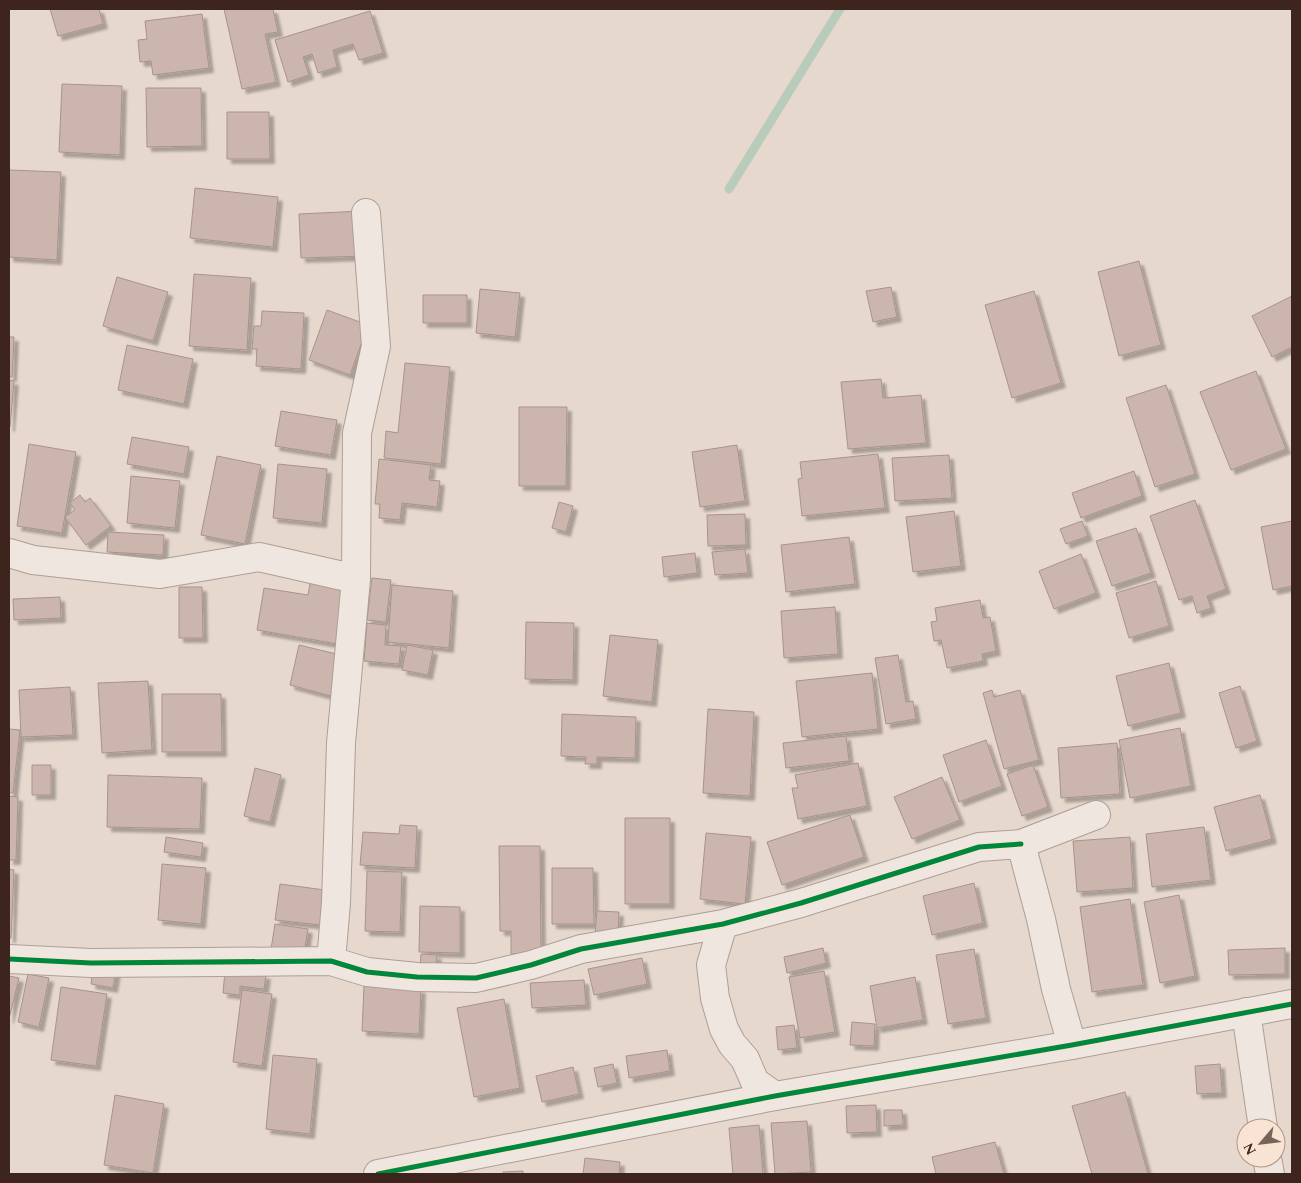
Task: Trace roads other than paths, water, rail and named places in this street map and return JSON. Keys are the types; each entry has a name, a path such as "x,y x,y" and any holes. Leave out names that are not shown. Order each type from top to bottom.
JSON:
{"street":[{"path":"331,961 336,902 341,743 356,579 358,433 376,346 366,213"},
{"path":"9,553 33,560 160,574 259,557 356,579"},
{"path":"9,959 90,963 331,961 368,972 417,978 476,978 531,965 581,949 724,924 801,903 979,847 1021,844 1096,815"},
{"path":"1021,844 1041,920 1056,989 1072,1045"},
{"path":"724,924 711,965 715,998 724,1029 732,1044 745,1059 755,1082 775,1096"},
{"path":"378,1174 775,1096 1072,1045 1292,1004"},
{"path":"1246,1012 1262,1118"}],"waterway":[{"path":"729,189 840,9"}]}
